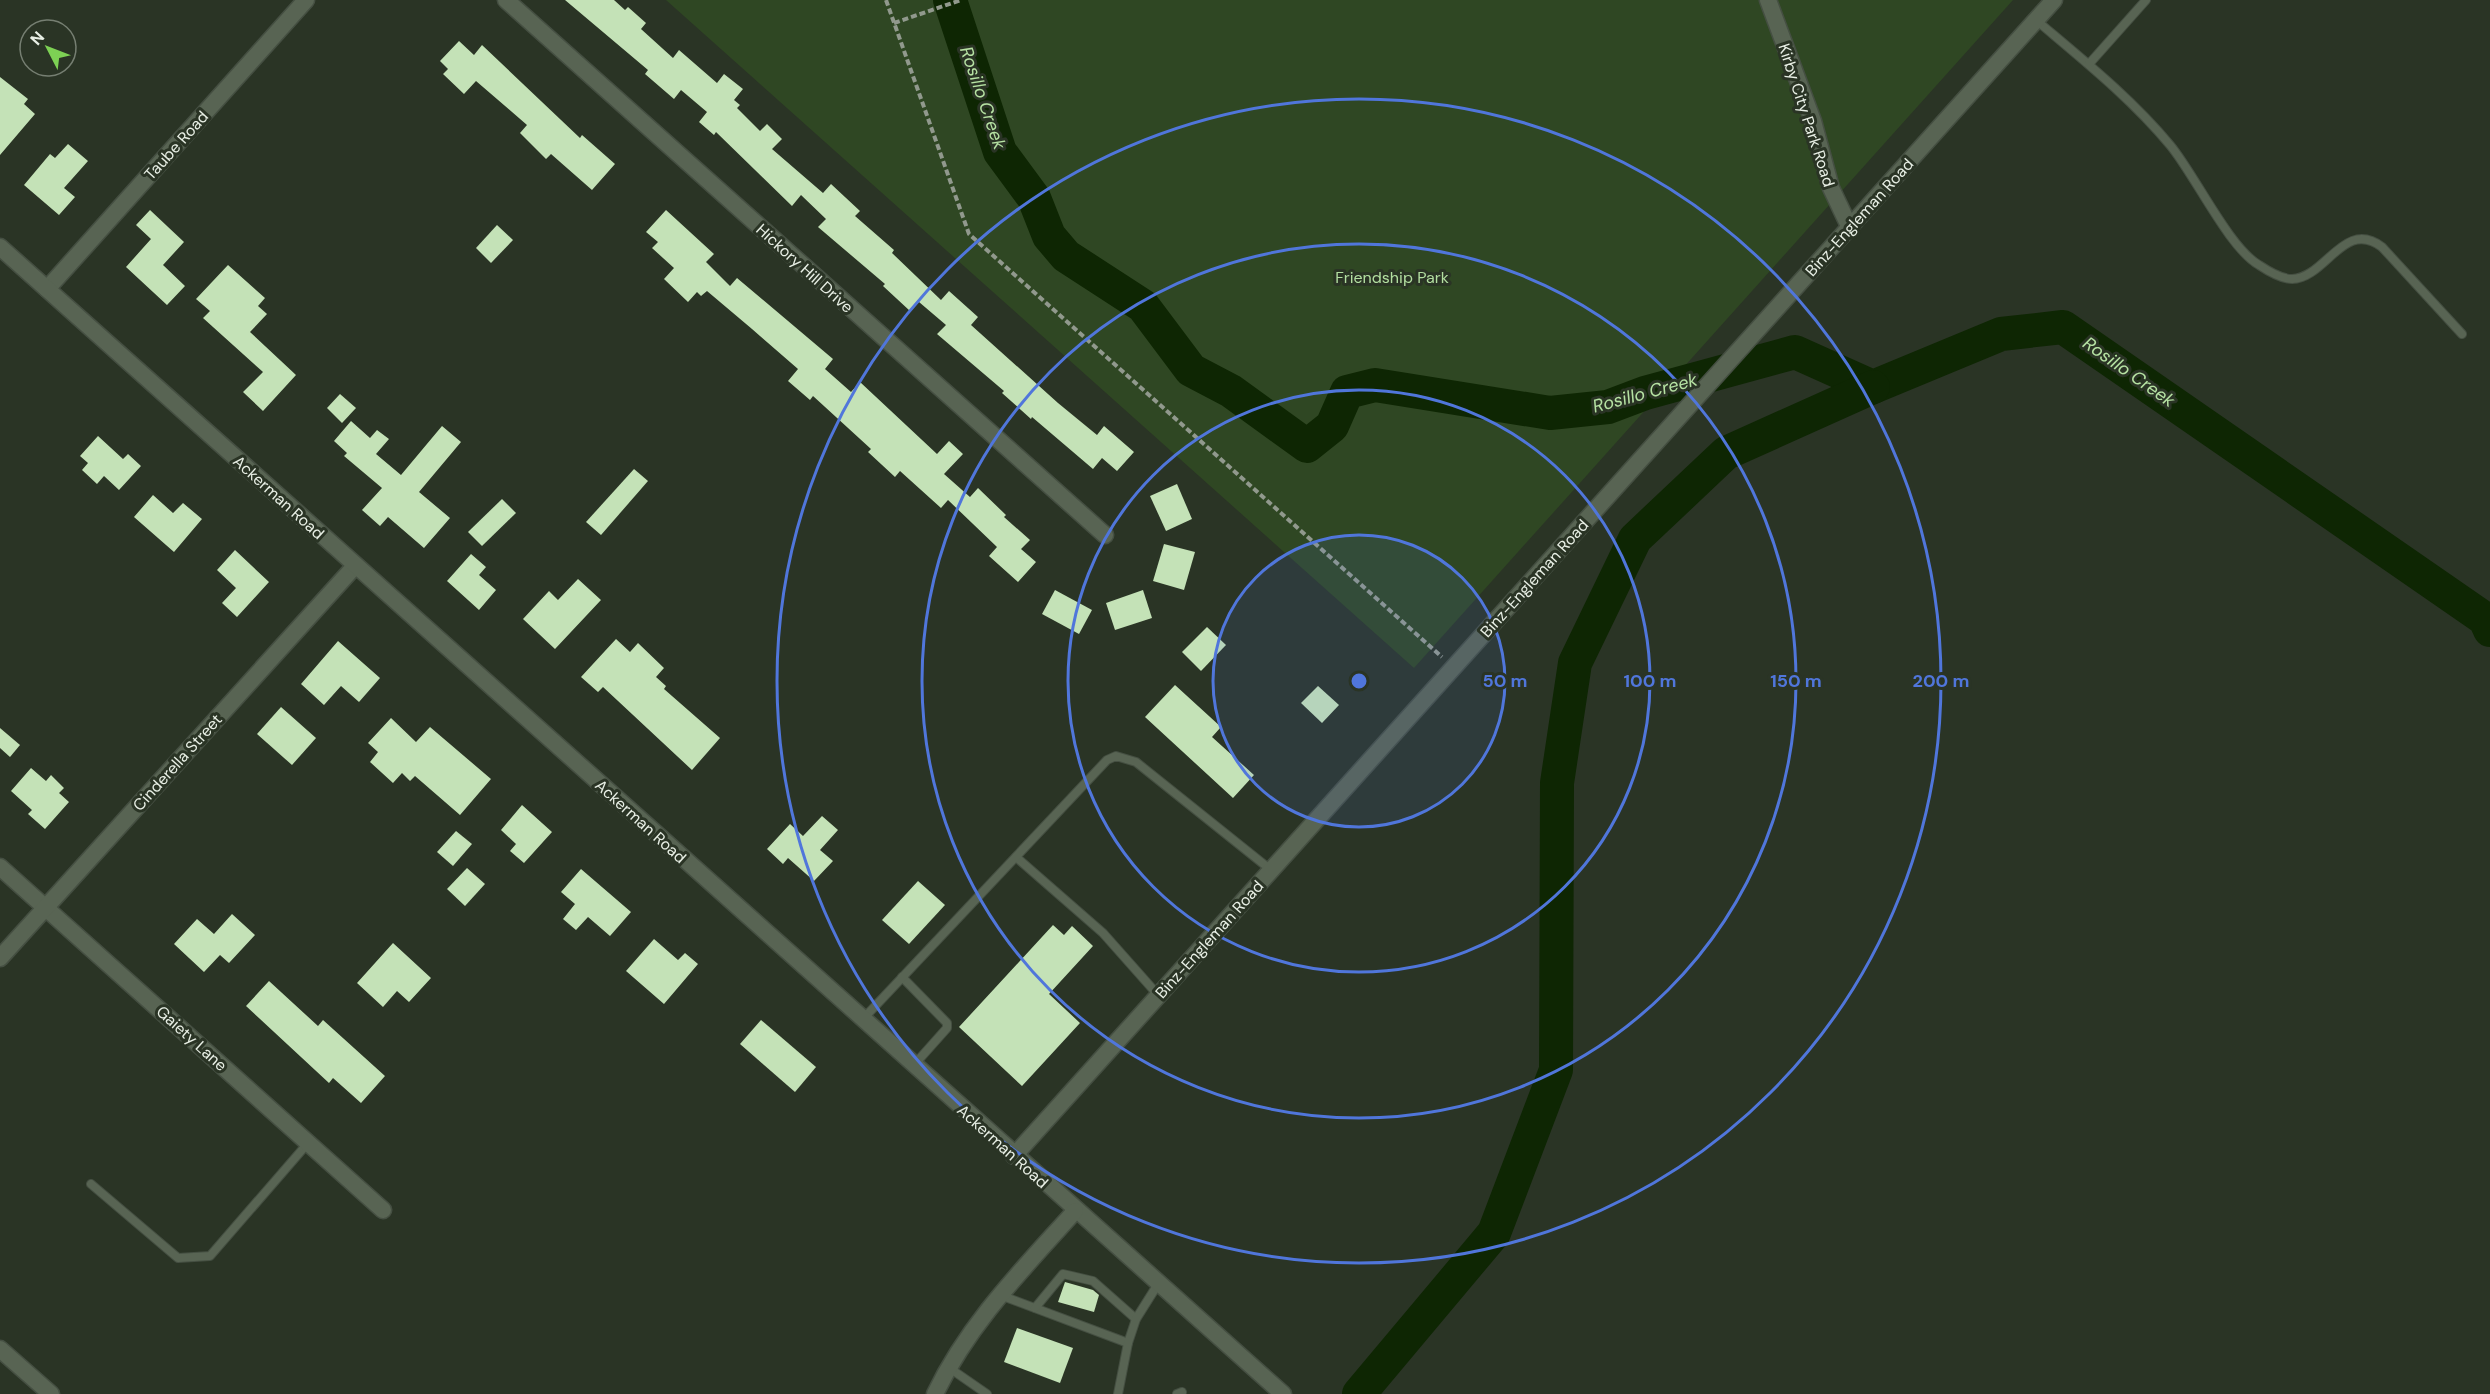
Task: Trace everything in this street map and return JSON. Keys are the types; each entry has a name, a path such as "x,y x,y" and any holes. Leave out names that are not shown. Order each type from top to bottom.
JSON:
{"street":[{"name":"Taube Road","path":"47,289 306,0"},
{"name":"Hickory Hill Drive","path":"506,0 1105,536"},
{"name":"Kirby City Park Road","path":"1768,0 1813,121 1831,188 1850,228"},
{"name":"Binz-Engleman Road","path":"1014,1156 2054,0"},
{"name":"Ackerman Road","path":"0,247 1279,1391"},
{"name":"Cinderella Street","path":"0,958 355,566"},
{"name":"Gaiety Lane","path":"0,867 383,1210"},
{"path":"935,1394 948,1366 968,1334 999,1295 1076,1211"},
{"path":"0,1349 51,1394"}],"lane":[{"path":"2089,64 2146,0"},
{"path":"2036,20 2089,64 2170,145 2229,233 2256,264 2290,279 2302,278 2350,242 2366,238 2373,239 2462,334"},
{"path":"862,1019 1107,760 1116,756 1136,762 1271,870"},
{"path":"1016,856 1103,933 1158,995"},
{"path":"902,977 947,1023 947,1028 914,1065"},
{"path":"91,1184 178,1257 210,1256 308,1143"},
{"path":"1035,1308 1063,1274 1093,1281 1136,1319"},
{"path":"1118,1394 1128,1343 1136,1319 1158,1284"},
{"path":"999,1295 1128,1343"},
{"path":"948,1366 987,1394"}],"path":[{"path":"886,0 969,234 1454,668"},
{"path":"894,23 961,0"}],"green space":[{"name":"Friendship Park","path":"666,0 2013,0 1414,668"}],"building":[{"path":"565,0 614,0 625,10 628,7 646,23 641,29 673,58 679,50 717,83 724,74 743,89 734,100 740,105 737,108 760,131 767,124 782,139 772,149 823,193 831,184 860,211 855,216 894,250 892,253 941,300 949,291 978,317 971,325 1058,403 1097,435 1104,426 1134,452 1117,471 1102,458 1093,469 1032,417 1031,419 1002,393 1004,391 937,334 946,325 919,302 910,311 883,286 885,284 818,227 826,219 801,195 792,206 716,132 714,135 699,122 707,112 681,90 674,99 645,74 648,70"},
{"path":"459,41 474,55 482,45 580,138 582,135 615,164 592,190 551,154 546,159 520,133 527,125 476,81 464,94 443,74 448,69 440,61"},
{"path":"0,77 28,99 24,104 35,114 0,155"},
{"path":"68,144 88,161 64,188 75,197 59,215 24,185 50,154 55,158"},
{"path":"150,210 184,242 163,265 185,286 167,305 126,267 151,239 136,225"},
{"path":"666,210 714,254 706,262 730,286 737,278 833,359 825,369 851,392 860,382 937,454 949,441 963,454 944,474 970,497 978,488 1006,515 1004,517 1030,540 1021,549 1036,562 1018,582 989,556 997,547 948,500 941,508 900,471 895,477 868,452 871,449 813,396 810,400 788,381 798,369 752,329 707,291 701,296 697,292 688,302 664,279 674,268 652,248 658,242 646,232"},
{"path":"497,225 513,240 491,263 476,248"},
{"path":"228,265 265,298 258,306 267,314 250,332 296,375 263,411 243,392 263,372 203,318 210,311 196,299"},
{"path":"340,394 356,408 342,423 327,408"},
{"path":"351,421 370,438 377,430 389,439 376,454 401,475 442,426 461,442 419,492 450,518 424,548 388,517 380,526 362,510 382,488 344,456 347,453 334,441"},
{"path":"98,436 123,459 128,454 141,466 119,490 104,476 97,484 82,470 88,463 80,456"},
{"path":"634,469 648,481 601,535 586,522"},
{"path":"1177,484 1192,519 1166,531 1150,496"},
{"path":"153,495 173,513 183,503 202,519 174,552 134,517"},
{"path":"502,499 516,513 482,546 468,532"},
{"path":"1164,544 1195,552 1184,590 1153,581"},
{"path":"235,550 269,582 237,617 222,603 236,588 217,570"},
{"path":"471,554 486,567 479,575 496,590 479,610 447,581"},
{"path":"578,579 601,600 555,649 523,619 549,591 558,600"},
{"path":"1055,590 1092,610 1079,634 1042,614"},
{"path":"1143,590 1152,618 1115,630 1106,603"},
{"path":"1207,627 1226,645 1201,671 1182,652"},
{"path":"616,639 630,652 638,643 664,668 656,677 666,686 664,689 720,738 692,770 603,687 598,692 581,677"},
{"path":"338,641 380,678 359,702 341,686 324,705 301,684"},
{"path":"1175,685 1221,727 1212,737 1254,775 1233,798 1145,717"},
{"path":"1318,686 1339,705 1322,723 1301,703"},
{"path":"281,707 316,738 292,765 257,734"},
{"path":"391,718 416,742 430,727 491,779 460,815 415,776 410,781 402,773 393,783 370,762 378,752 368,743"},
{"path":"0,728 20,745 10,757 0,748"},
{"path":"31,768 46,781 51,775 64,788 59,793 69,802 45,829 28,814 32,810 11,791"},
{"path":"522,805 552,832 524,863 510,851 516,844 501,830"},
{"path":"822,816 838,830 820,850 833,861 814,881 788,858 783,864 767,849 790,824 803,836"},
{"path":"456,831 472,844 453,866 437,852"},
{"path":"467,868 485,884 465,906 447,889"},
{"path":"581,869 631,912 610,936 588,917 576,930 563,919 575,904 561,892"},
{"path":"918,881 945,905 909,944 882,920"},
{"path":"232,914 255,935 229,963 220,955 204,972 174,944 197,919 214,934"},
{"path":"1053,925 1064,935 1072,926 1093,946 1049,994 1080,1023 1022,1086 959,1027"},
{"path":"654,939 678,960 685,953 698,964 664,1004 626,971"},
{"path":"393,943 431,978 409,1002 397,991 383,1007 357,983"},
{"path":"269,981 318,1026 323,1020 385,1076 361,1103 333,1078 329,1083 246,1006"},
{"path":"761,1020 816,1067 795,1092 740,1044"},
{"path":"1065,1282 1093,1290 1099,1295 1094,1312 1058,1302"},
{"path":"1017,1328 1073,1348 1060,1383 1004,1362"}],"waterway":[{"name":"Rosillo Creek","path":"950,0 1000,152 1034,198 1049,236 1066,256 1143,306 1191,370 1231,391 1307,446 1332,426 1347,392 1375,385 1550,413 1608,407 1645,393 1795,352 1873,387 2001,334 2063,327 2485,619 2490,630"},
{"path":"1359,1394 1494,1233 1556,1070 1557,783 1575,663 1635,539 1726,453 1873,387"}]}
